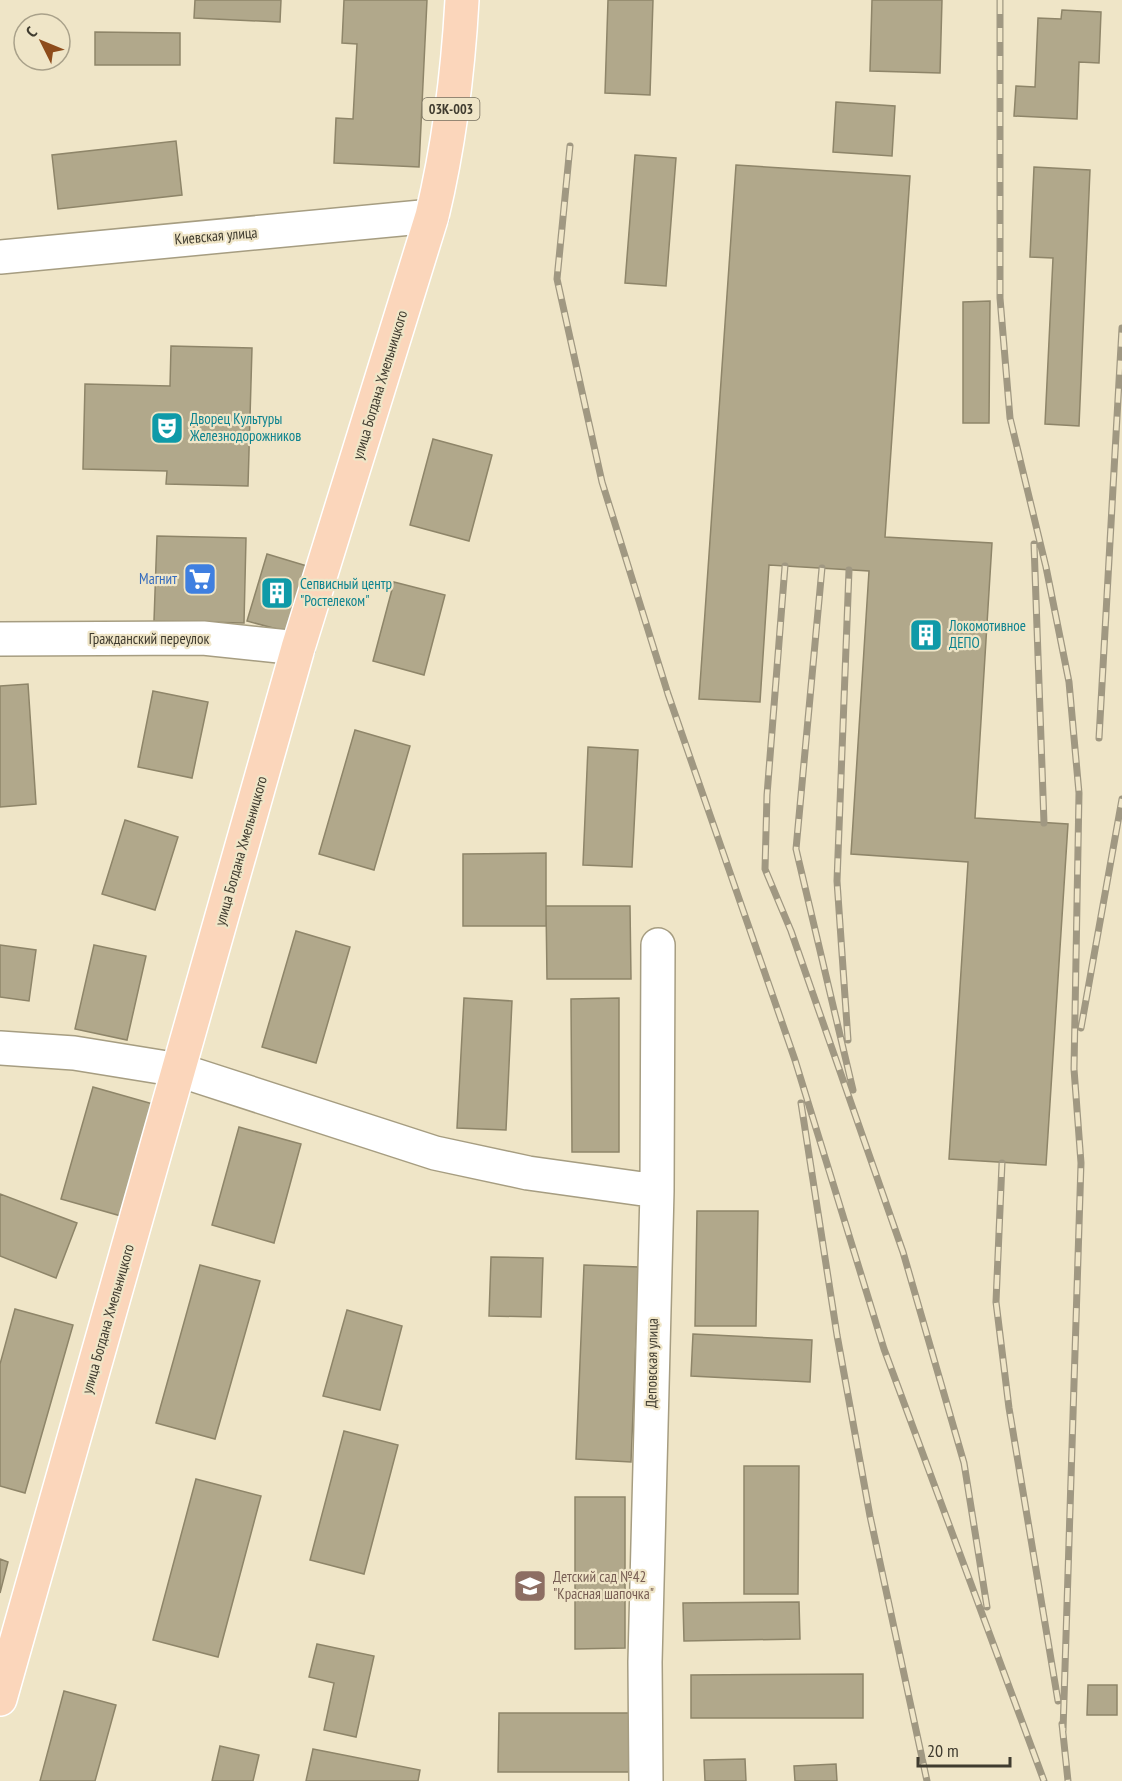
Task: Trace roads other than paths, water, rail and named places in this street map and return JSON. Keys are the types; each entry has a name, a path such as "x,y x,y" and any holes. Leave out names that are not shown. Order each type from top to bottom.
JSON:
{"main road":[{"name":"улица Богдана Хмельницкого","path":"0,1699 298,648 432,216 443,167 459,46 462,0"}],"street":[{"name":"Киевская улица","path":"0,257 432,216"},
{"name":"Гражданский переулок","path":"0,639 203,638 298,648"},
{"name":"Деповская улица","path":"646,1781 645,1662 657,1191 658,945"},
{"path":"0,1048 74,1053 179,1070 435,1153 528,1173 657,1191"}],"railway":[{"path":"1000,0 1000,298 1010,418 1046,567 1069,682 1079,793 1074,1069 1081,1163 1063,1731"},
{"path":"570,146 557,279 602,482 668,694 795,1060 884,1349 1044,1781"},
{"path":"1099,738 1122,328"},
{"path":"1034,544 1044,823"},
{"path":"785,566 767,795 765,869 791,931 903,1252 964,1463 987,1607"},
{"path":"822,568 796,849 853,1090"},
{"path":"848,1040 837,881 849,570"},
{"path":"1081,1028 1122,799"},
{"path":"801,1103 837,1335 870,1516 927,1781"},
{"path":"1002,1163 996,1302 1009,1408 1058,1701"},
{"path":"1062,1724 1068,1781"}],"place":[{"name":"Дворец Культуры Железнодорожников","path":"167,428"},
{"name":"Магнит","path":"200,579"},
{"name":"Сепвисный центр \"Ростелеком\"","path":"277,593"},
{"name":"Локомотивное ДЕПО","path":"926,635"},
{"name":"Детский сад №42 \"Красная шапочка\"","path":"530,1586"}]}
